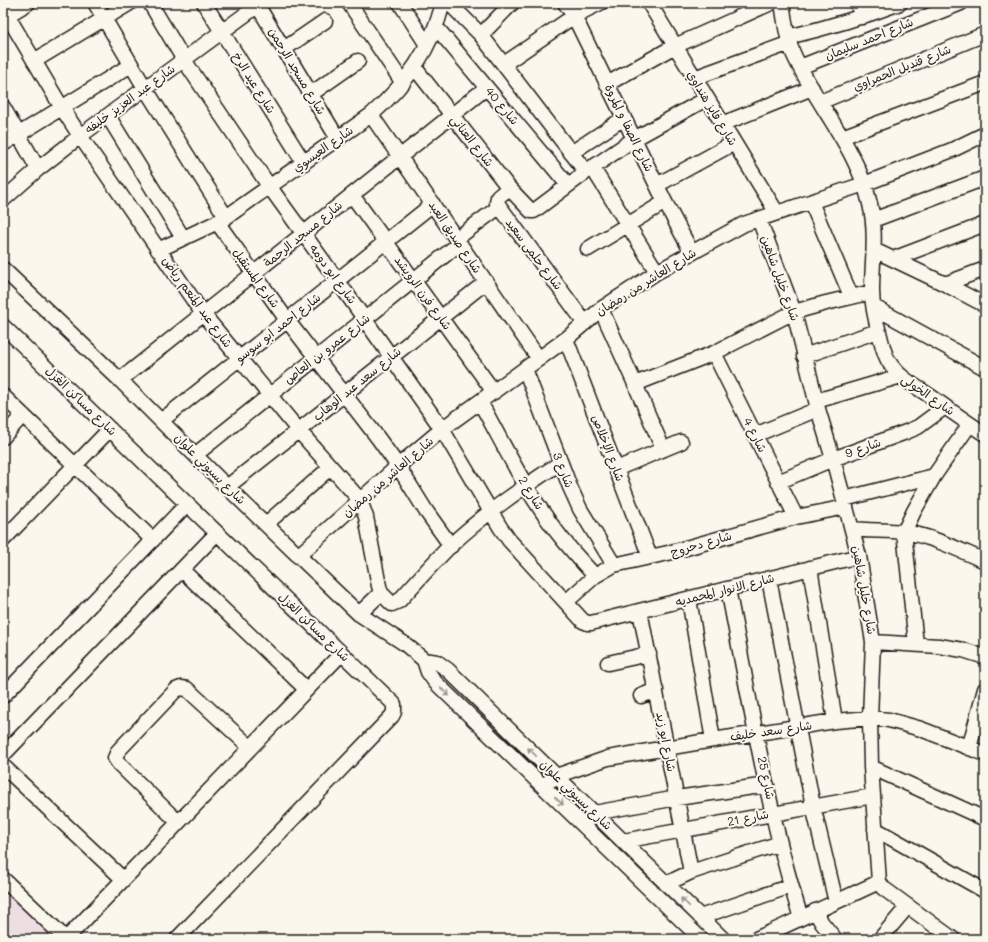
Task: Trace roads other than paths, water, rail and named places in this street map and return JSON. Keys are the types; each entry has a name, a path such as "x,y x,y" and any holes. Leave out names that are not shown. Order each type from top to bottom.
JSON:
{"street":[{"path":"4,14 28,3"},
{"name":"شارع المستقبل","path":"95,3 253,274 378,438 451,546"},
{"path":"34,61 130,3"},
{"name":"شارع ابو دومه","path":"150,3 184,60 269,186 338,280 442,429 490,512 509,540 583,621 591,623"},
{"name":"شارع عيد الرخ","path":"204,3 304,163"},
{"path":"350,3 403,83"},
{"path":"400,3 427,45"},
{"name":"شارع العيسوي","path":"158,250 221,220 371,115 392,95 415,68 436,27 443,3"},
{"path":"449,3 481,35 571,153 589,170 628,225 657,272"},
{"path":"481,35 512,3"},
{"name":"شارع الصفا و المروة","path":"565,3 574,16 657,186 692,253"},
{"path":"504,64 574,16 600,3"},
{"name":"شارع فايز هنداوي","path":"648,3 777,213"},
{"path":"607,84 675,46 771,3"},
{"name":"شارع الخولى","path":"782,3 789,40 800,67 842,137 859,170 864,184 873,220 874,250 872,292 874,307 878,331 888,360 901,376 985,434"},
{"path":"857,3 862,17"},
{"path":"694,78 789,40 862,17 900,3"},
{"name":"شارع احمد سليمان","path":"800,67 961,3"},
{"name":"شارع عبد العزيز خليفه","path":"3,200 38,169 80,136 258,4"},
{"name":"شارع مسجد الرحمن","path":"258,4 338,139"},
{"name":"شارع عبد المنعم رياض","path":"4,14 80,136 203,314 298,431 360,500 366,518 381,593"},
{"path":"284,50 325,21"},
{"name":"شارع 40","path":"436,27 568,185"},
{"name":"شارع قنديل الحمراوي","path":"820,102 985,34"},
{"path":"311,94 358,61"},
{"path":"3,144 131,65"},
{"name":"شارع العناني","path":"415,68 509,188 531,212 568,185"},
{"path":"842,137 985,83"},
{"name":"شارع مسجد الرحمة","path":"120,380 486,88"},
{"path":"722,124 812,88"},
{"path":"568,185 634,139 706,99"},
{"path":"3,107 38,169"},
{"name":"شارع صديق العبد","path":"371,115 539,359"},
{"path":"108,116 184,238"},
{"path":"571,153 624,118"},
{"name":"شارع العاشر من رمضان","path":"298,556 398,466 442,429 566,339 601,310 657,272 732,230 759,218 864,184 952,150 985,134"},
{"path":"657,186 734,143"},
{"path":"873,220 985,178"},
{"name":"شارع حلمى سعيد","path":"509,188 496,200 496,203 585,323"},
{"name":"شارع فرن الرويشد","path":"352,195 494,392"},
{"path":"588,249 665,202"},
{"path":"811,202 851,296"},
{"name":"شارع احمد ابو سوسو","path":"161,421 433,204"},
{"name":"شارع عمرو بن العاص","path":"195,455 413,280 499,207"},
{"name":"شارع خليل شاهين","path":"759,218 794,312 817,405 859,556 873,642 870,718 873,796 879,882"},
{"path":"893,259 985,224"},
{"path":"874,250 985,305"},
{"name":"شارع بسيوني علوان","path":"3,269 120,380 298,556 359,614 405,644 424,660 437,662 448,670 723,939"},
{"path":"945,284 985,269"},
{"name":"شارع سعد عبد الوهاب","path":"228,487 486,282"},
{"path":"635,384 714,353 794,312 851,296 872,292"},
{"path":"874,307 985,368"},
{"path":"601,310 664,449"},
{"name":"شارع مساكن الغزل","path":"3,326 391,701 395,708 394,712 177,939"},
{"path":"804,356 878,331"},
{"name":"شارع الإخلاص","path":"566,339 650,557"},
{"name":"شارع 4","path":"714,353 796,517"},
{"name":"شارع 3","path":"525,369 570,487 580,509 614,565"},
{"path":"755,435 817,405 901,376"},
{"path":"3,396 153,540"},
{"name":"شارع 2","path":"480,402 526,485 560,536 595,576"},
{"name":"شارع 9","path":"778,482 833,459 918,427 945,407"},
{"path":"3,437 23,415"},
{"path":"916,644 904,532 934,476 970,424"},
{"path":"3,540 110,429"},
{"path":"616,469 681,442"},
{"path":"359,614 381,593 392,604 396,603 451,546 490,512 526,485 560,463"},
{"path":"266,524 331,467"},
{"name":"شارع دحروج","path":"566,602 595,576 614,565 650,557 796,517 934,476"},
{"path":"3,696 187,504"},
{"path":"852,529 904,532 932,539 985,561"},
{"path":"3,755 217,534"},
{"name":"شارع الانوار المحمديه","path":"591,623 859,556"},
{"path":"810,568 835,722"},
{"path":"182,570 306,689"},
{"path":"769,579 813,806 836,902"},
{"name":"شارع 25","path":"728,589 773,813 791,886 801,918"},
{"path":"688,599 713,740"},
{"name":"شارع ابو زيد","path":"640,611 692,872"},
{"path":"873,642 939,646 963,650 985,657"},
{"path":"3,879 66,939 341,654"},
{"path":"608,663 649,654"},
{"name":"شارع بسيوني علوان","path":"424,660 428,672 435,682 701,939"},
{"path":"178,822 119,764 115,758 118,751 176,690 182,688 187,689 250,747"},
{"path":"969,748 985,689"},
{"path":"641,696 656,690"},
{"name":"شارع سعد خليف","path":"543,786 556,776 608,758 667,747 870,718 889,720 921,729 985,754"},
{"path":"3,766 123,879"},
{"path":"872,767 985,819"},
{"path":"594,813 677,798 767,785"},
{"name":"شارع 21","path":"623,841 873,796"},
{"path":"875,829 985,891"},
{"path":"666,884 692,872 780,843"},
{"path":"756,939 879,882 883,888 953,939"},
{"path":"700,917 791,886"},
{"path":"880,939 908,906"},
{"path":"816,911 822,923 835,939"}]}
